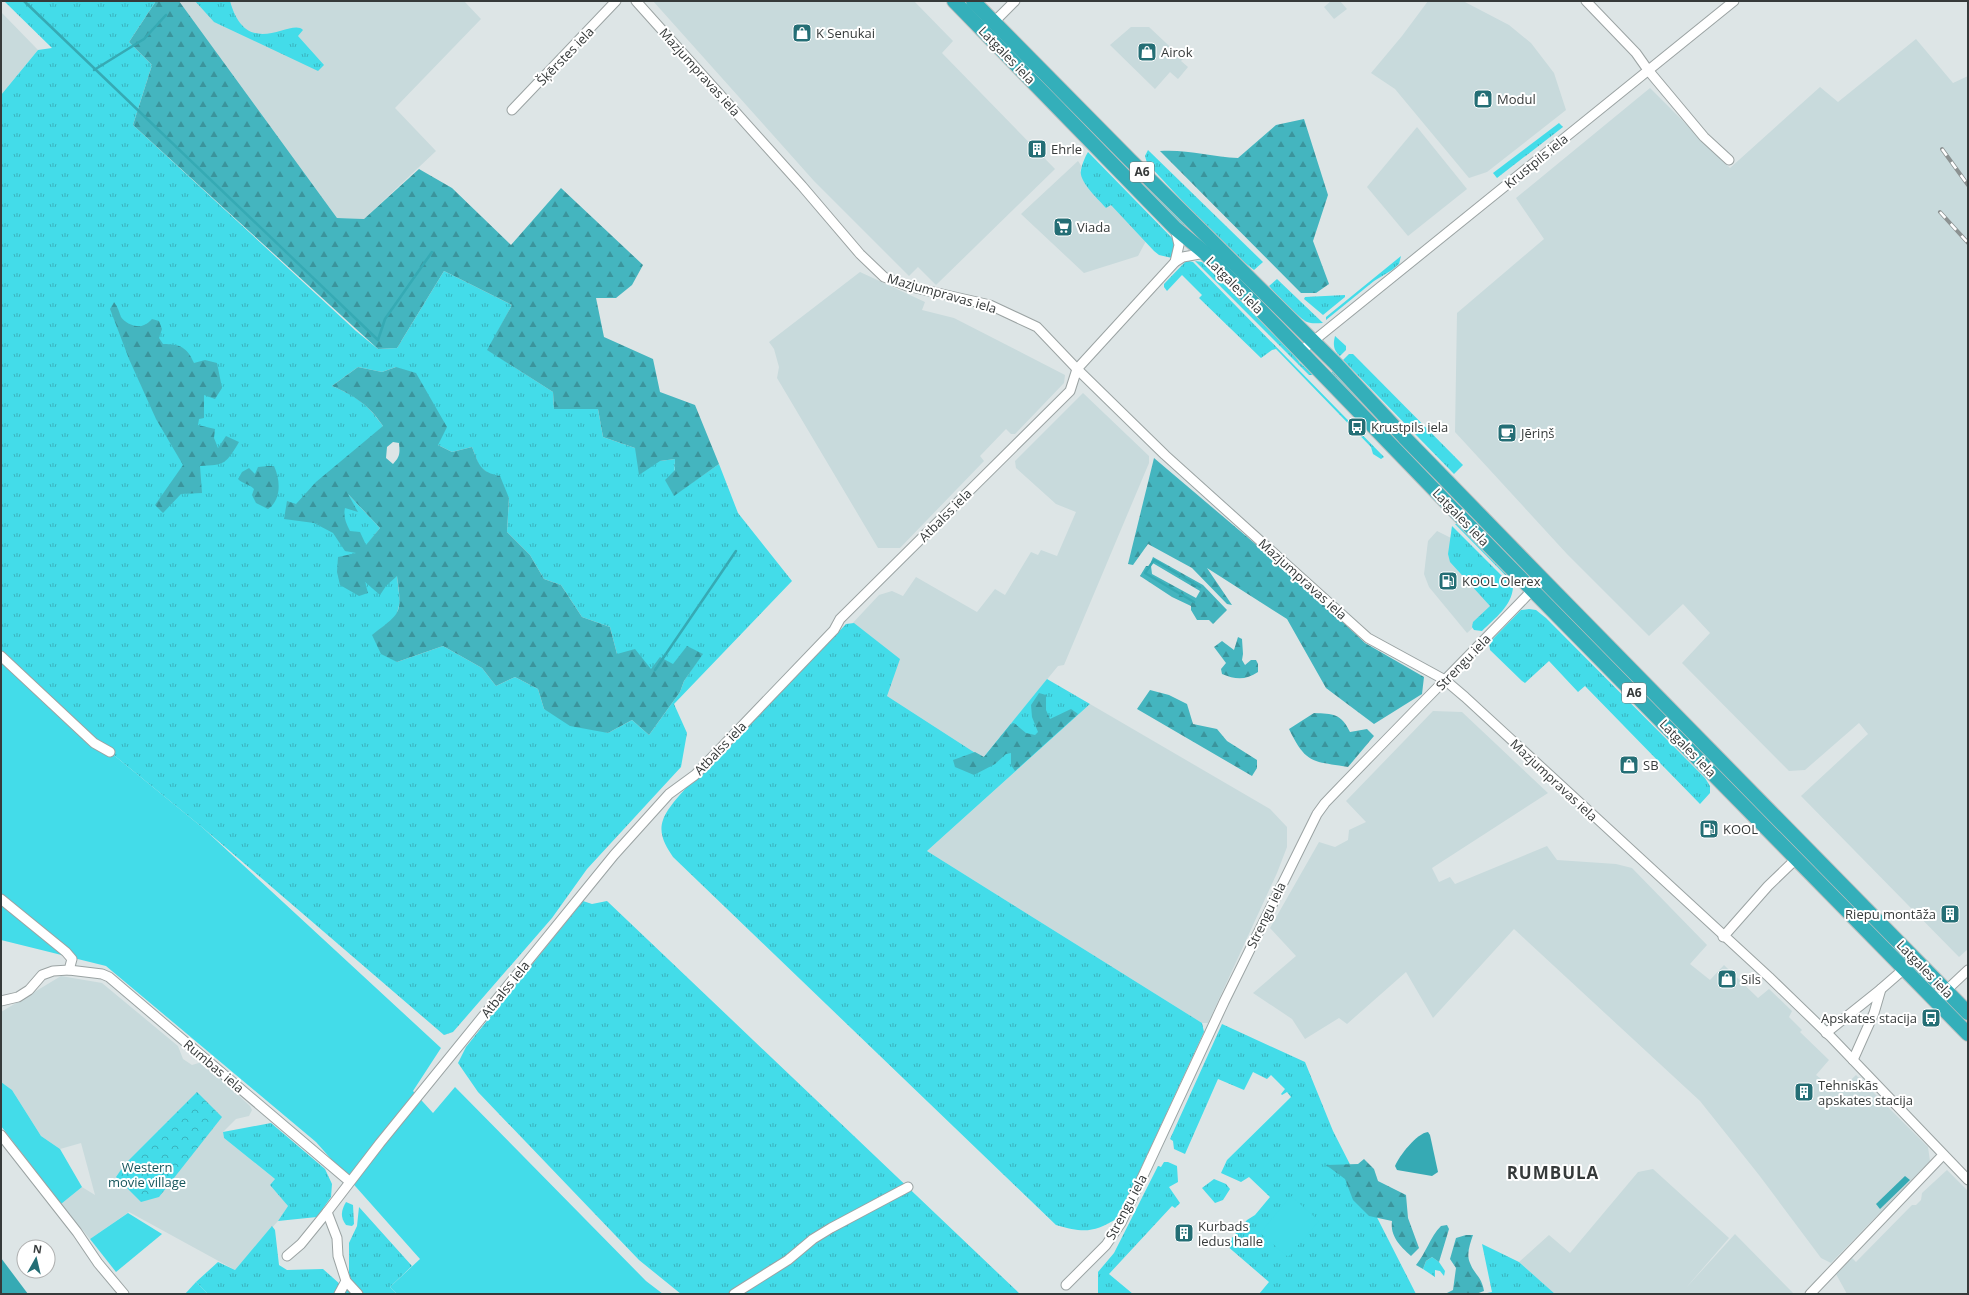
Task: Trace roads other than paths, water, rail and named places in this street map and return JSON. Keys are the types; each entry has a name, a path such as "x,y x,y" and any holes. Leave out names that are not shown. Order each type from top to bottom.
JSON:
{"highway":[{"name":"Latgales iela","path":"954,1 1175,228 1205,253 1301,351 1319,372 1968,1034"},
{"name":"Latgales iela","path":"974,1 1336,364 1404,437 1968,1013"}],"street":[{"name":"Šķērstes iela","path":"512,110 616,1"},
{"name":"Mazjumpravas iela","path":"636,1 802,186 860,254 884,277 907,286 990,305 1037,327 1077,369 1165,455 1368,638 1445,680 1826,1033 1968,1180"},
{"path":"994,22 1015,1"},
{"path":"1586,1 1636,53 1648,70 1704,137 1729,160"},
{"name":"Krustpils iela","path":"1301,351 1416,260 1734,1"},
{"path":"1175,228 1179,245 1175,262"},
{"name":"Atbalss iela","path":"287,1256 300,1244 327,1212 349,1182 614,854 669,794 695,775 834,630 840,619 1070,391 1077,369 1175,262 1183,257 1205,253"},
{"name":"Strengu iela","path":"1066,1286 1106,1245 1121,1223 1224,1002 1317,814 1325,803 1543,579"},
{"path":"1,656 94,743 110,752"},
{"path":"1723,936 1768,886 1796,859"},
{"path":"1,899 66,952 72,959 69,970"},
{"path":"1826,1033 1904,969"},
{"name":"Rumbas iela","path":"1,1001 18,997 29,990 42,975 53,971 69,970 102,974 109,977 349,1182"},
{"path":"1936,1000 1968,970"},
{"path":"1853,1060 1874,1014 1881,989"},
{"path":"1,1135 77,1232 98,1263 124,1294"},
{"path":"1810,1294 1943,1155"},
{"path":"734,1294 788,1260 813,1239 908,1187"},
{"path":"327,1212 338,1238 338,1256 346,1281 358,1294"},
{"path":"339,1294 346,1281"}],"waterway":[{"path":"24,1 378,340 385,319 432,252"},
{"path":"94,70 144,39 166,15"},
{"path":"655,670 736,551"},
{"path":"1194,602 1145,573 1154,560 1200,587"}],"railway":[{"path":"1942,149 1968,185"},
{"path":"1940,212 1968,243"}],"place":[{"name":"K Senukai","path":"802,33"},
{"name":"Airok","path":"1147,52"},
{"name":"Modul","path":"1483,99"},
{"name":"Ehrle","path":"1037,149"},
{"name":"Viada","path":"1063,227"},
{"name":"Krustpils iela","path":"1357,427"},
{"name":"Jēriņš","path":"1507,433"},
{"name":"KOOL Olerex","path":"1448,581"},
{"name":"SB","path":"1629,765"},
{"name":"KOOL","path":"1709,829"},
{"name":"Riepu montāža","path":"1950,914"},
{"name":"Sils","path":"1727,979"},
{"name":"Apskates stacija","path":"1931,1018"},
{"name":"Tehniskās apskates stacija","path":"1804,1092"},
{"name":"Kurbads ledus halle","path":"1184,1233"}],"district":[{"name":"RUMBULA","path":"1553,1173"}],"park label":[{"name":"Western movie village","path":"147,1174"}]}
